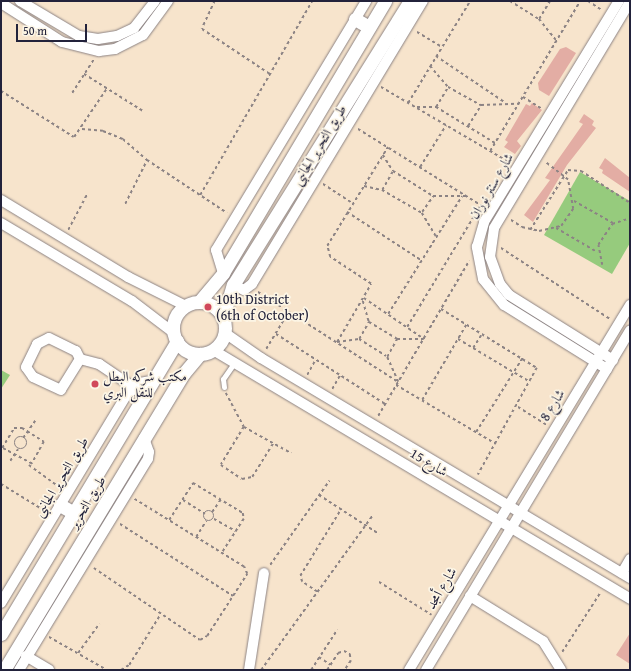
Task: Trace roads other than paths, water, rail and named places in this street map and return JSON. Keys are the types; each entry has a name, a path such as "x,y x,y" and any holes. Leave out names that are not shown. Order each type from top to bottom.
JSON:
{"street":[{"path":"20,1 79,36 98,39 117,36 134,28 155,1"},
{"path":"1,3 62,42 99,51 130,44 143,35 168,1"},
{"path":"223,273 216,250 366,1"},
{"path":"199,302 223,273 385,1"},
{"path":"1,223 132,301 175,337 187,351 206,352 225,333 223,317 233,285 355,102 410,1"},
{"name":"طريق التحرير الجانبى","path":"233,285 239,289 249,287 348,123 355,102 373,83 423,1"},
{"name":"شارع سنتر نوران","path":"595,362 504,305 484,279 477,247 490,211 619,1"},
{"name":"شارع سنتر نوران","path":"613,360 509,294 493,271 491,242 503,214 536,157 630,2"},
{"path":"355,19 369,28"},
{"path":"1,200 64,238 186,306"},
{"path":"175,337 176,318 186,306 199,302 211,305 223,317"},
{"name":"شارع 8","path":"499,520 630,305"},
{"name":"شارع 8","path":"511,528 630,331"},
{"name":"شارع 15","path":"225,333 261,358 302,383 626,575"},
{"name":"طريق التحرير","path":"1,634 155,380 175,337"},
{"path":"80,359 61,390 33,377 26,367 37,344 44,338 76,352 80,359 99,364 133,387 155,380"},
{"name":"طريق التحرير","path":"4,670 184,373 206,352"},
{"name":"شارع 15","path":"206,352 234,362 630,599"},
{"path":"595,362 607,369"},
{"name":"طريق التحرير الجانبى","path":"1,603 133,387"},
{"path":"19,670 110,518 148,459 149,452 144,438"},
{"path":"60,505 74,513"},
{"name":"شارع أمجد","path":"409,670 438,619 499,520"},
{"name":"شارع أمجد","path":"426,670 511,528"},
{"path":"626,575 630,560"},
{"path":"249,670 264,573"},
{"path":"470,596 543,641 557,660 561,670"},
{"path":"26,656 49,670"}],"lane":[{"path":"224,388 223,379 234,362"}],"place":[{"name":"10th District (6th of October)","path":"208,307"},
{"name":"مكتب شركه البطل للنقل البري","path":"95,384"}]}
